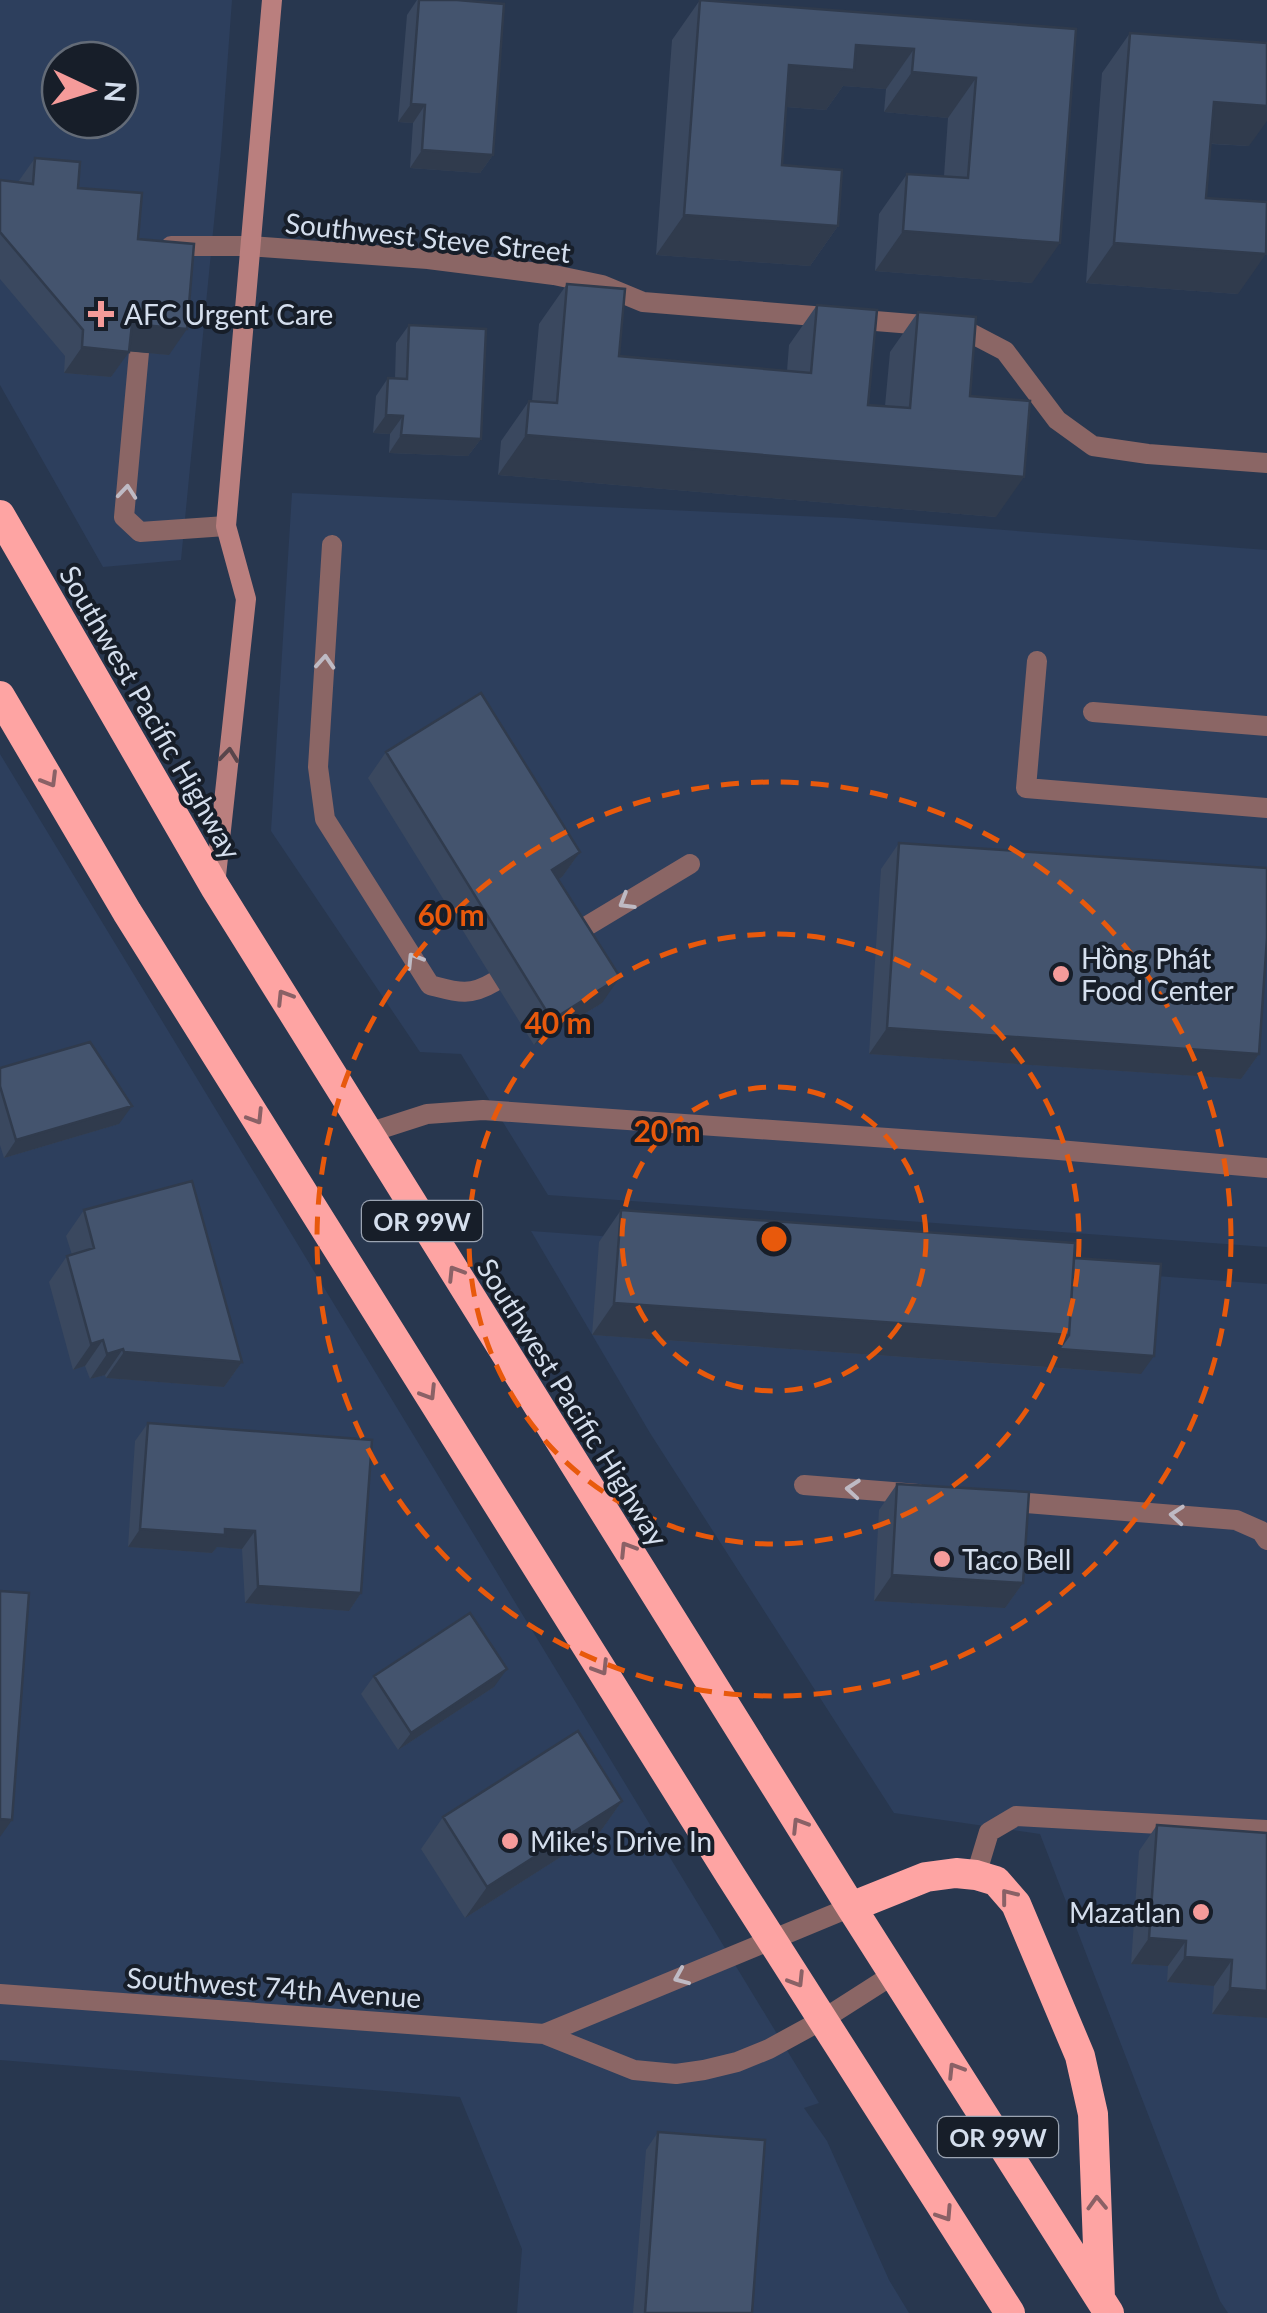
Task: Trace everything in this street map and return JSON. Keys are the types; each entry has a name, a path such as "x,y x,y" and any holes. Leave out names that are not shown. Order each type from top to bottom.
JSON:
{"highway":[{"name":"Southwest Pacific Highway","path":"0,515 215,887 1105,2307"},
{"name":"OR 99W","path":"0,696 127,912 1010,2313"},
{"path":"851,1907 926,1876 956,1873 996,1881 1016,1904 1080,2056 1093,2114 1105,2307"}],"street":[{"path":"215,887 246,600 226,526 272,0"},
{"name":"Southwest Steve Street","path":"148,255 156,246 248,246 428,259 554,275 602,285 643,302 961,328 1005,351 1057,420 1092,446 1267,464"},
{"path":"139,352 124,517 140,532 226,526"},
{"path":"332,545 318,766 325,819 430,985 458,992 480,991 494,982"},
{"path":"1037,661 1026,788 1267,808"},
{"path":"1093,712 1267,726"},
{"path":"563,940 690,864"},
{"path":"368,1133 427,1114 483,1110 1267,1168"},
{"path":"804,1485 942,1496"},
{"path":"981,1499 1236,1520 1260,1531 1267,1540"},
{"path":"976,1874 989,1832 1016,1816 1267,1830"},
{"name":"Southwest 74th Avenue","path":"544,2034 851,1907"},
{"name":"Southwest 74th Avenue","path":"0,1994 544,2034 634,2070 676,2074 738,2062 769,2049 894,1974"}],"shaded area":[{"path":"0,0 232,0 181,560 103,567 0,385"},
{"path":"292,493 846,518 1267,550 1267,1247 548,1195 461,1054 420,1052 271,831"},
{"path":"0,754 819,2103 804,2108 827,2141 889,2280 909,2313 517,2313 522,2249 460,2097 0,2060"},
{"path":"531,1231 1267,1284 1267,2313 1228,2313 1220,2301 1040,1834 894,1813 650,1433"}],"building":[{"path":"419,0 504,4 493,155 422,150 425,105 411,104"},
{"path":"700,0 1076,29 1060,243 903,231 907,174 968,178 976,78 912,72 914,49 856,45 854,70 789,65 782,165 842,170 838,226 684,215"},
{"path":"1130,33 1267,43 1267,106 1214,102 1206,198 1267,202 1266,254 1114,243"},
{"name":"AFC Urgent Care","path":"35,158 80,162 78,188 142,193 138,239 194,244 187,329 132,324 129,352 82,347 83,330 0,232 0,180 33,184"},
{"path":"567,284 625,289 619,356 811,373 817,305 877,310 868,405 910,408 918,312 976,317 970,396 1030,401 1024,477 526,435 529,401 557,403"},
{"path":"409,325 486,329 481,439 401,435 403,416 386,415 388,378 407,379"},
{"path":"481,693 580,852 552,870 620,977 552,1020 386,752"},
{"name":"Hồng Phát Food Center","path":"899,843 1267,868 1267,938 1259,1054 887,1028"},
{"path":"90,1042 132,1106 16,1140 0,1086 0,1068"},
{"path":"192,1181 242,1362 123,1349 107,1354 103,1340 91,1344 67,1256 94,1248 84,1210"},
{"path":"621,1210 1075,1243 1069,1335 614,1303"},
{"path":"1074,1258 1161,1264 1154,1356 1059,1349 1069,1335"},
{"path":"148,1423 372,1440 361,1593 258,1586 255,1531 225,1529 225,1535 140,1529"},
{"name":"Taco Bell","path":"897,1484 1029,1492 1023,1583 892,1575"},
{"path":"0,1591 29,1593 12,1820 0,1819"},
{"path":"470,1613 507,1669 411,1733 374,1676"},
{"name":"Mike's Drive In","path":"578,1731 622,1801 487,1887 443,1817"},
{"name":"Mazatlan","path":"1157,1825 1267,1833 1267,1991 1230,1988 1232,1960 1185,1957 1186,1941 1149,1938"},
{"path":"658,2132 765,2140 752,2313 645,2313"}],"place":[{"name":"AFC Urgent Care","path":"101,314"},
{"name":"Hồng Phát Food Center","path":"1061,974"},
{"name":"Taco Bell","path":"942,1559"},
{"name":"Mike's Drive In","path":"510,1841"},
{"name":"Mazatlan","path":"1201,1912"}]}
